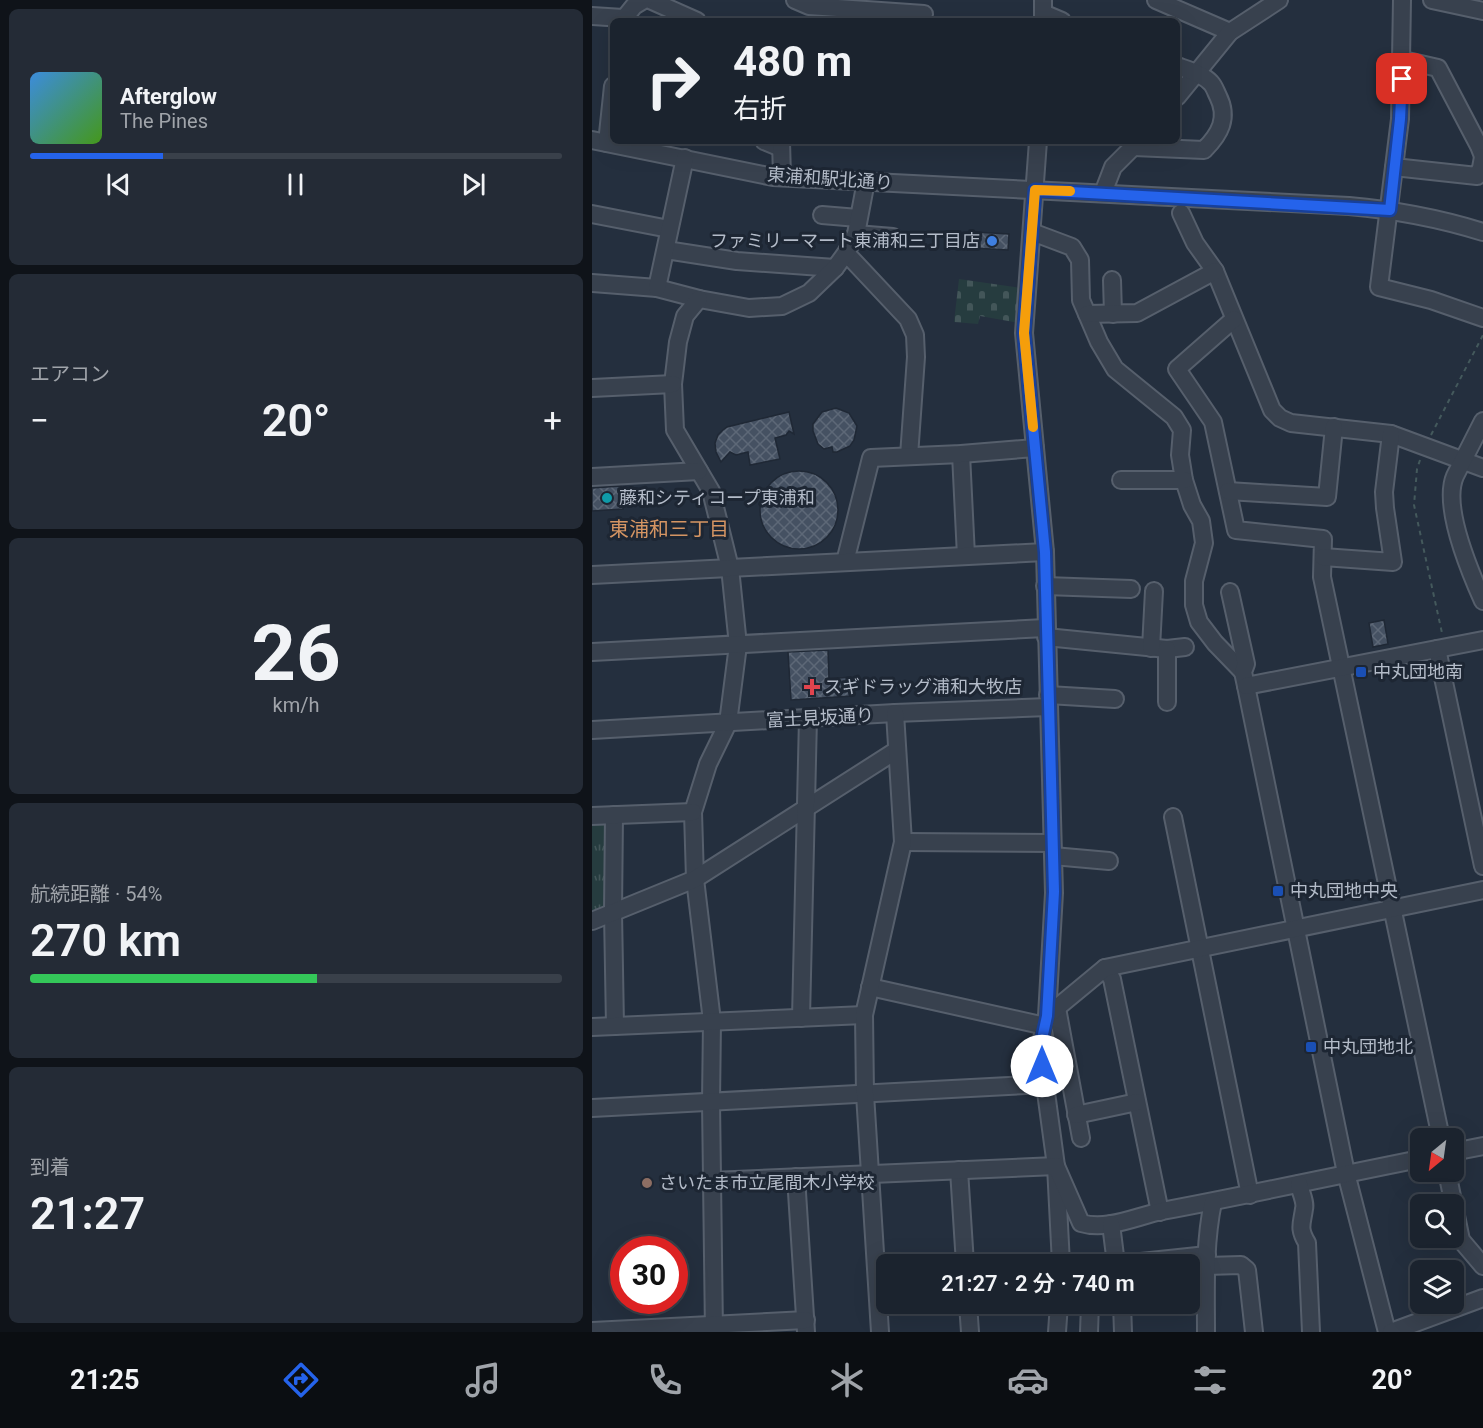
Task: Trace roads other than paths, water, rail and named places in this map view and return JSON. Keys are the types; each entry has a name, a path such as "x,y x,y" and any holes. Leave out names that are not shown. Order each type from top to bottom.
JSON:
{"street":[{"path":"625,18 634,6 644,0"},
{"path":"650,0 690,18"},
{"path":"1156,0 1230,32"},
{"path":"1180,94 1230,32 1279,0"},
{"path":"1402,0 1403,60 1400,119 1379,287 1440,302 1483,318"},
{"path":"1432,0 1474,6"},
{"path":"805,7 924,12"},
{"path":"592,16 610,18"},
{"path":"1394,166 1477,176 1483,157 1438,68 1403,60"},
{"path":"1104,193 1113,167 1137,144 1204,150 1216,139 1222,128 1224,116 1223,106 1212,83 1180,67"},
{"path":"600,142 610,99"},
{"name":"東浦和駅北通り","path":"611,144 781,177 1390,210 1427,216 1483,232"},
{"path":"781,144 781,177"},
{"path":"1038,144 1024,333 1045,552 1045,633 1054,892 1050,1017 1040,1048 1056,1166 1064,1254"},
{"path":"657,288 685,158"},
{"path":"592,283 657,288 699,299 749,308 782,306 809,293 846,254 857,226 866,182"},
{"path":"1181,213 1195,243 1215,271 1272,411 1280,418 1291,423 1391,435 1483,468"},
{"path":"592,214 669,229"},
{"path":"822,215 893,237"},
{"path":"1032,232 1072,248 1080,260 1081,300 1099,342 1115,369 1174,417 1182,430 1180,455 1184,480 1192,505 1201,521 1204,543 1194,581 1194,605 1199,622 1245,679"},
{"path":"666,250 737,261 835,268"},
{"path":"846,254 908,319 915,335 916,357 909,456"},
{"path":"1087,314 1137,314 1215,271"},
{"path":"1112,280 1113,314"},
{"path":"699,299 685,316 678,342 673,384 675,429 710,491 730,568 738,645 727,723 708,764 693,812 695,879 712,1021 713,1328"},
{"path":"1234,319 1177,369 1213,422 1236,530 1323,539 1322,577 1439,1128"},
{"path":"592,388 673,384"},
{"path":"1483,421 1451,485 1462,548 1483,601"},
{"path":"1228,491 1327,497 1334,427"},
{"path":"1323,557 1393,562 1384,492 1391,435"},
{"path":"846,562 871,458 1035,448"},
{"path":"961,454 966,556"},
{"path":"592,477 699,471"},
{"path":"1121,480 1184,480"},
{"path":"592,575 1045,552"},
{"path":"1045,586 1131,590"},
{"path":"1154,591 1167,702"},
{"path":"1230,592 1246,664 1245,679 1346,1173 1361,1236 1389,1332 1483,1298"},
{"path":"592,652 1045,633 1159,649 1185,647"},
{"path":"1245,679 1341,668 1483,640"},
{"path":"1437,649 1483,866"},
{"name":"富士見坂通り","path":"592,730 895,713 1048,701 1115,699"},
{"path":"880,1332 865,1094 864,1015 903,842 895,713"},
{"path":"801,1018 808,718"},
{"path":"592,921 695,879 897,750"},
{"path":"592,816 693,812"},
{"path":"614,815 615,1026"},
{"path":"1173,817 1250,1195"},
{"path":"903,842 1052,850 1109,861"},
{"path":"1050,1017 1105,968 1483,890"},
{"path":"1105,968 1112,979 1160,1212"},
{"path":"870,987 1050,1017"},
{"path":"592,1027 864,1015"},
{"path":"1050,1017 1081,1138"},
{"path":"592,1108 1045,1084"},
{"path":"1076,1115 1137,1102"},
{"path":"1464,1150 1483,1146"},
{"path":"1056,1166 1081,1223 1089,1226 1111,1224 1410,1161"},
{"path":"712,1181 1056,1166"},
{"path":"959,1170 964,1254"},
{"path":"592,1331 806,1326 796,1177"},
{"path":"1449,1182 1461,1240 1483,1266"},
{"path":"1298,1184 1305,1207 1300,1223 1302,1236 1307,1243 1311,1332"},
{"path":"1206,1332 1207,1261 1213,1202"},
{"path":"1111,1224 1115,1254"},
{"path":"1200,1261 1241,1265 1247,1270 1255,1332"},
{"path":"969,1314 970,1332"},
{"path":"1057,1332 1058,1314"},
{"path":"1089,1332 1090,1314"},
{"path":"1122,1314 1123,1332"}],"place":[{"name":"ファミリーマート東浦和三丁目店","path":"992,241"},
{"name":"藤和シティコープ東浦和","path":"607,498"},
{"name":"中丸団地南","path":"1361,672"},
{"name":"スギドラッグ浦和大牧店","path":"812,687"},
{"name":"中丸団地中央","path":"1278,891"},
{"name":"中丸団地北","path":"1311,1047"},
{"name":"さいたま市立尾間木小学校","path":"647,1183"}],"district":[{"name":"東浦和三丁目","path":"669,529"}]}
